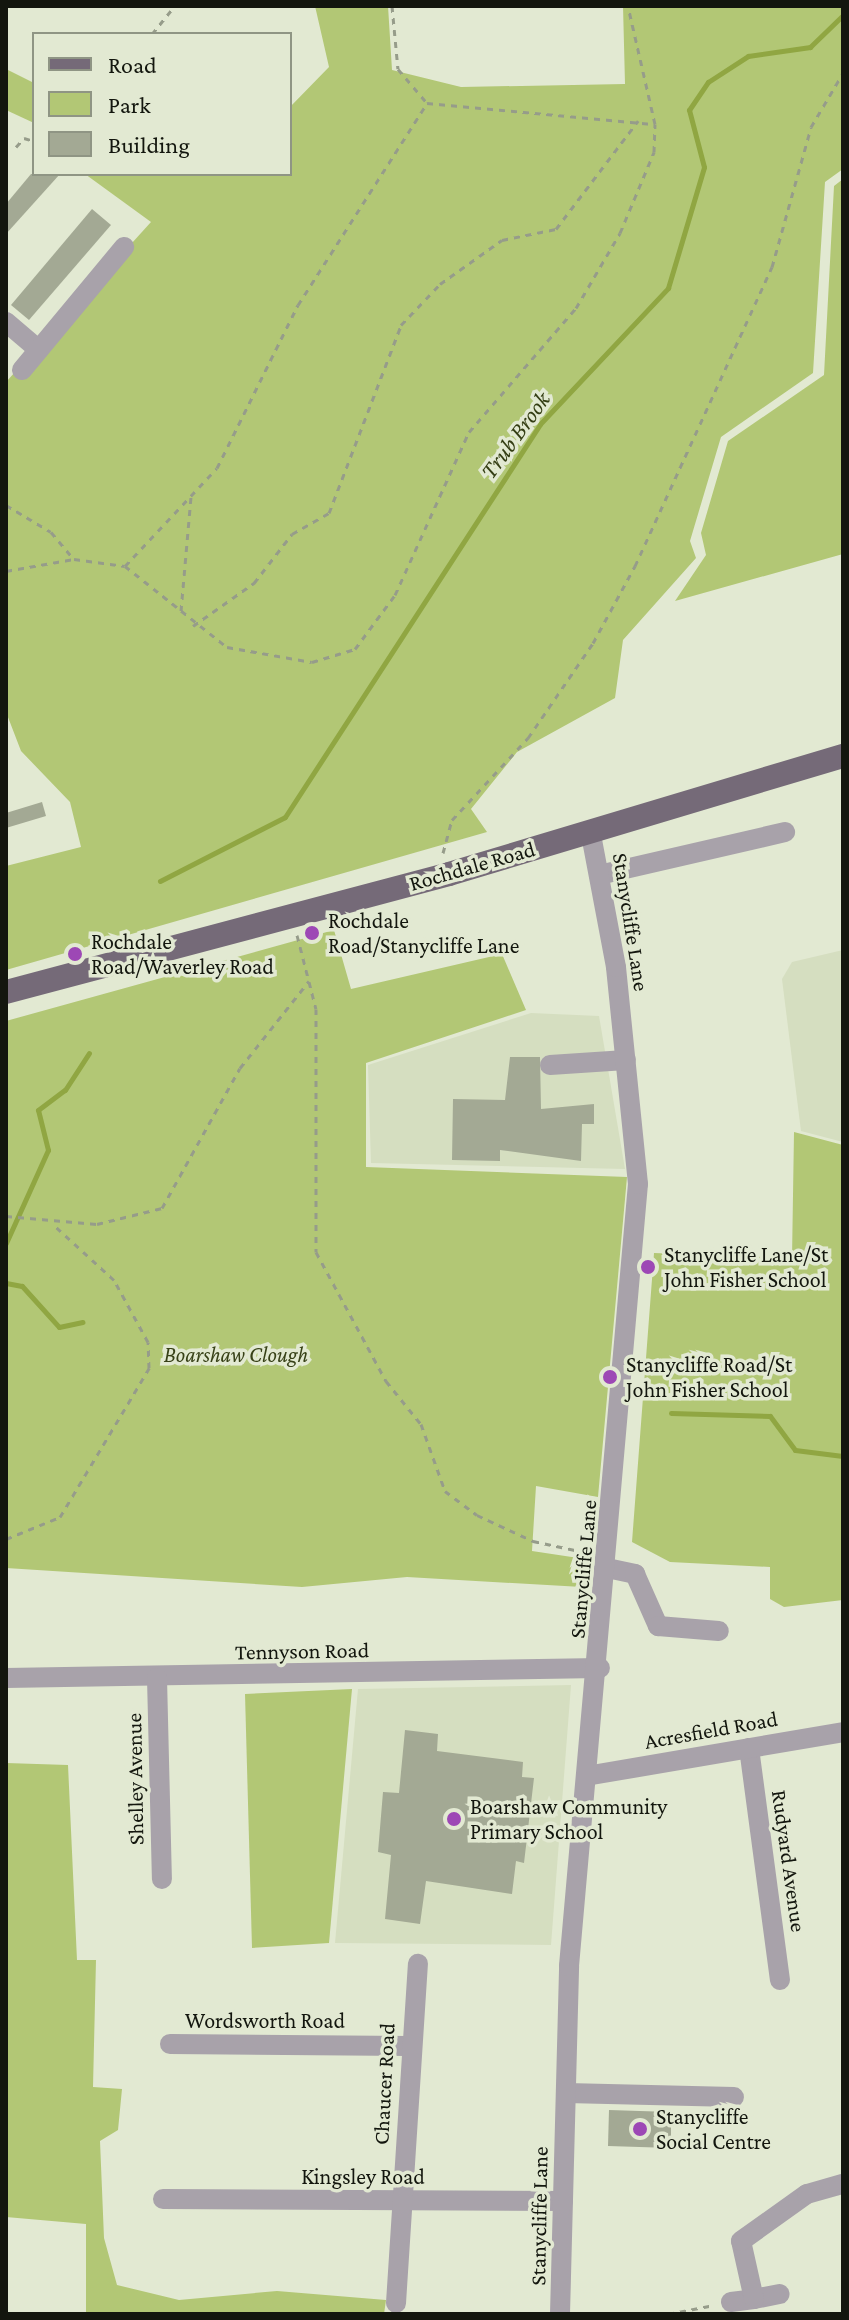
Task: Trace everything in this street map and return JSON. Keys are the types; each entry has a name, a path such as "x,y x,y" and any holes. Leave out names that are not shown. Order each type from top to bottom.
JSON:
{"main road":[{"name":"Rochdale Road","path":"6,992 292,916 843,756"}],"street":[{"path":"22,370 124,247"},
{"path":"6,322 39,350"},
{"name":"Stanycliffe Lane","path":"560,2314 566,2093 586,1776 600,1668 638,1184 626,1060 590,830"},
{"path":"599,875 785,832"},
{"path":"550,1065 626,1060"},
{"path":"608,1563 635,1574 658,1626 719,1631"},
{"name":"Tennyson Road","path":"6,1678 157,1678 600,1668"},
{"name":"Shelley Avenue","path":"157,1678 162,1879"},
{"name":"Acresfield Road","path":"586,1776 843,1732"},
{"name":"Rudyard Avenue","path":"749,1748 778,1981"},
{"name":"Chaucer Road","path":"396,2303 408,2046 418,1964"},
{"name":"Wordsworth Road","path":"170,2044 408,2046"},
{"path":"566,2093 734,2097"},
{"path":"754,2299 741,2241 807,2194 843,2184"},
{"name":"Kingsley Road","path":"163,2199 563,2201"},
{"path":"731,2302 780,2294"}],"path":[{"path":"154,32 175,6"},
{"path":"392,6 398,69 427,103 655,124"},
{"path":"6,571 74,559 125,566 192,626 227,647 312,662 355,649 395,595 469,432 593,282 654,152 655,124 628,6"},
{"path":"440,845 452,820 528,738 593,643 635,566 772,267 811,127 843,73"},
{"path":"125,566 217,468 298,305 427,103"},
{"path":"192,626 254,583 292,534 329,513 401,325 440,284 502,240 556,229 638,121"},
{"path":"16,147 24,138 32,140"},
{"path":"181,613 191,496"},
{"path":"6,505 51,532 74,559"},
{"path":"292,916 316,1009 316,1252 386,1381 421,1424 445,1491 477,1515 533,1541 608,1563"},
{"path":"6,1137 7,1217 51,1223 112,1222 162,1208 240,1068 309,981"},
{"path":"6,1087 6,1105"},
{"path":"6,1539 60,1517 149,1368 148,1342 114,1280 51,1223"},
{"path":"668,2314 731,2302"}],"shaded area":[{"path":"843,950 843,1142 801,1131 782,979 792,962"},
{"path":"531,1013 599,1016 625,1169 371,1163 368,1065"},
{"name":"Boarshaw Community Primary School","path":"571,1685 551,1945 335,1943 358,1689"}],"green space":[{"path":"315,6 388,6 392,70 461,87 625,84 623,6 843,6 843,169 825,182 813,373 721,437 690,541 696,558 623,640 615,698 517,752 471,809 487,832 6,970 6,866 81,847 70,802 21,751 6,712 6,382 151,222 88,176 292,176 292,105 329,67"},
{"path":"6,69 32,82 32,122 6,110"},
{"path":"843,179 843,554 675,601 706,555 701,533 728,441 824,375 834,186"},
{"name":"Boarshaw Clough","path":"334,930 351,989 502,954 526,1010 366,1063 366,1167 627,1177 598,1497 536,1486 532,1551 585,1559 582,1587 407,1577 302,1587 6,1568 6,1021"},
{"path":"794,1132 843,1145 843,1600 784,1607 770,1599 770,1567 670,1562 632,1542 654,1253 792,1258"},
{"path":"352,1689 329,1943 252,1948 245,1694"},
{"path":"6,1763 68,1765 77,1960 96,1960 93,2087 122,2089 118,2130 100,2141 104,2238 117,2285 179,2300 277,2291 386,2300 384,2314 86,2314 86,2224 6,2217"}],"building":[{"path":"31,174 58,176 6,234 6,204"},
{"path":"92,209 111,225 29,320 11,305"},
{"path":"42,802 46,816 6,828 6,813"},
{"path":"510,1057 540,1057 541,1109 594,1104 594,1124 582,1124 581,1161 500,1150 500,1161 452,1160 453,1099 505,1100"},
{"path":"405,1730 438,1734 437,1751 523,1762 522,1777 534,1778 524,1863 516,1861 512,1894 426,1881 420,1924 385,1919 391,1855 378,1852 383,1792 399,1793"},
{"name":"Stanycliffe Social Centre","path":"609,2110 671,2112 671,2148 608,2146"}],"waterway":[{"name":"Trub Brook","path":"160,881 285,817 540,424 668,288 704,167 689,110 708,82 748,56 810,47 843,15"},
{"name":"Trub Brook","path":"6,1243 48,1150 38,1110 65,1090 89,1053"},
{"path":"6,1283 22,1286 59,1327 82,1322"},
{"path":"671,1413 770,1416 795,1450 843,1456"}],"place":[{"name":"Rochdale Road/Stanycliffe Lane","path":"312,933"},
{"name":"Rochdale Road/Waverley Road","path":"75,954"},
{"name":"Stanycliffe Lane/St John Fisher School","path":"648,1267"},
{"name":"Stanycliffe Road/St John Fisher School","path":"610,1377"},
{"name":"Boarshaw Community Primary School","path":"454,1819"},
{"name":"Stanycliffe Social Centre","path":"640,2129"}]}
